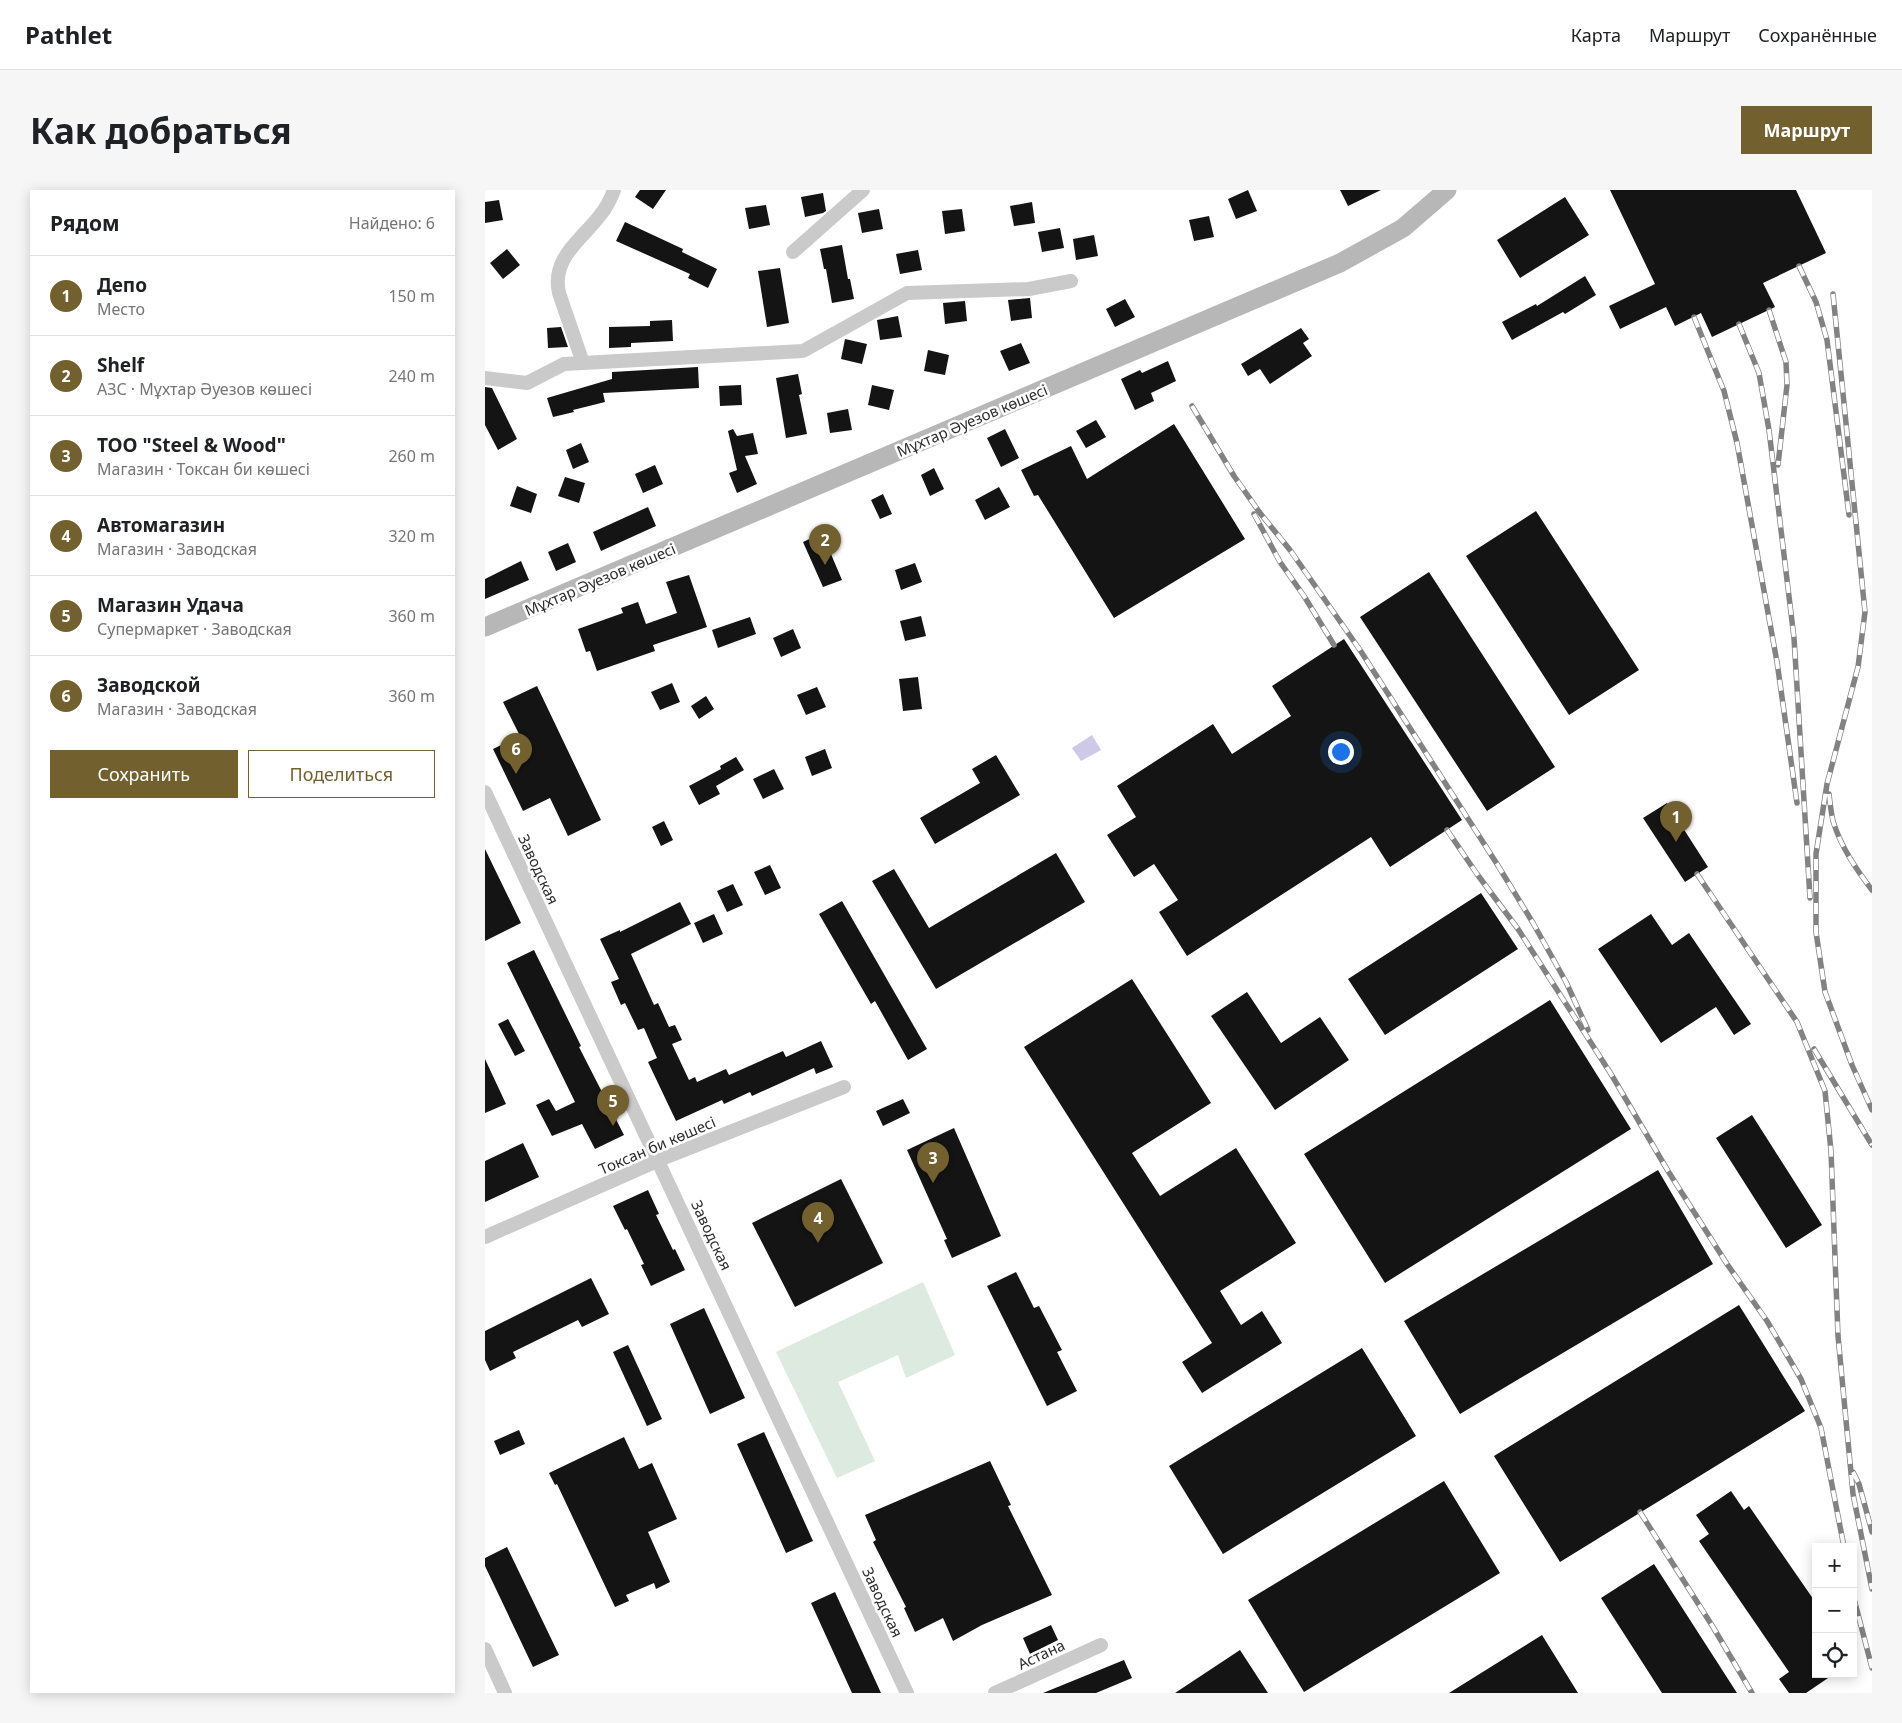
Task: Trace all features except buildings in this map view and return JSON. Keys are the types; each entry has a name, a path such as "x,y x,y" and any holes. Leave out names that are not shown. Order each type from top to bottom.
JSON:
{"street":[{"path":"583,363 559,293 558,271 569,249 602,214 613,190"},
{"path":"793,252 863,190"},
{"name":"Мұхтар Әуезов көшесі","path":"485,627 1340,263 1403,228 1447,190"},
{"path":"485,378 527,383 564,364 803,351 907,293 1029,290 1071,281"},
{"name":"Заводская","path":"485,792 907,1693"},
{"name":"Токсан би көшесі","path":"485,1237 659,1160 845,1087"},
{"name":"Астана","path":"995,1693 1101,1644"},
{"path":"485,1649 505,1693"}],"shaded area":[{"path":"1092,735 1101,750 1081,761 1072,748"},
{"path":"923,1282 955,1355 906,1378 898,1355 838,1382 875,1461 837,1478 776,1352"}],"railway":[{"path":"1799,266 1816,302 1827,340 1849,515"},
{"path":"1833,294 1865,612 1858,667 1827,784 1816,854 1816,932 1825,992 1852,1065 1872,1110"},
{"path":"1769,310 1786,362 1787,385 1778,465"},
{"path":"1694,317 1724,391 1737,443 1777,662 1797,803"},
{"path":"1739,324 1759,373 1769,430 1794,638 1810,898"},
{"path":"1192,406 1234,476 1260,513 1290,550 1360,650 1497,864 1566,982 1588,1030"},
{"path":"1254,514 1280,562 1304,596 1334,645"},
{"path":"1829,794 1833,821 1840,840 1872,890"},
{"path":"1447,830 1518,929 1611,1074 1668,1171 1727,1264 1767,1321 1801,1379 1821,1428 1843,1543"},
{"path":"1697,874 1797,1022 1825,1091 1831,1151 1838,1336 1853,1494 1872,1589"},
{"path":"1814,1049 1872,1145"},
{"path":"1853,1472 1859,1484 1872,1532"},
{"path":"1640,1512 1713,1627 1752,1693"},
{"path":"1857,1610 1872,1668"}],"place":[{"name":"Shelf","path":"825,565"},
{"name":"Заводской","path":"516,774"},
{"name":"Депо","path":"1676,842"},
{"name":"Магазин Удача","path":"613,1126"},
{"name":"TOO \"Steel & Wood\"","path":"933,1183"},
{"name":"Автомагазин","path":"818,1243"}]}
